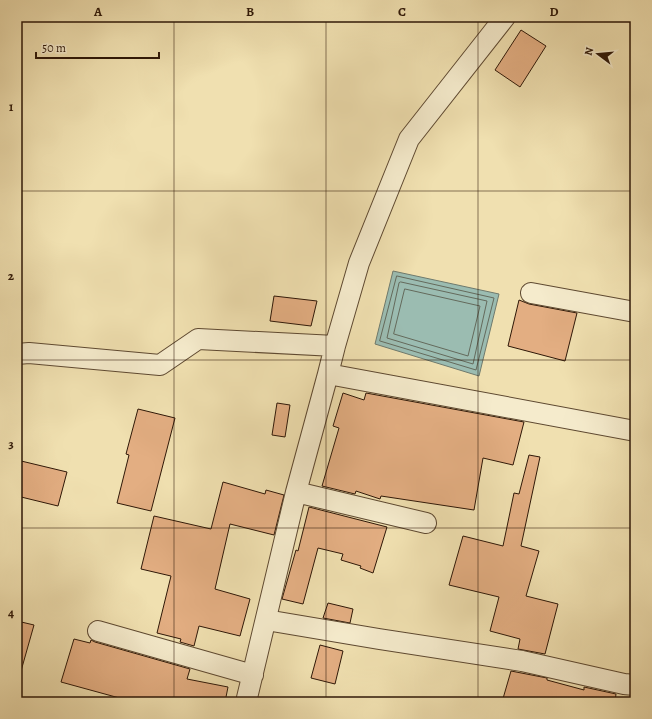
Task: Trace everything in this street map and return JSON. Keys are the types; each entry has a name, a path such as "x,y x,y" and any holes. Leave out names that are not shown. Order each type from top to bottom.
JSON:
{"street":[{"path":"246,702 296,492 359,263 409,139 505,17"},
{"path":"532,293 635,312"},
{"path":"17,354 29,353 160,365 198,339 335,346"},
{"path":"328,374 635,430"},
{"path":"296,492 426,523"},
{"path":"266,620 522,661 624,684 635,685"},
{"path":"98,631 253,675"}],"water":[{"path":"393,271 499,294 479,376 375,344"}],"building":[{"path":"521,30 546,46 520,87 495,70"},
{"path":"274,296 317,301 311,326 270,321"},
{"path":"519,300 529,304 577,313 565,361 508,346"},
{"path":"343,393 364,400 366,393 524,422 513,465 483,458 474,510 381,496 380,499 356,491 355,494 322,486 339,428 333,426"},
{"path":"277,403 290,405 285,437 272,435"},
{"path":"138,409 175,418 151,511 117,503 129,455 126,454"},
{"path":"529,455 540,457 521,546 539,551 526,596 558,604 545,654 518,649 520,639 490,631 499,597 449,585 463,536 503,546 514,493 519,494"},
{"path":"17,460 67,472 58,506 17,496"},
{"path":"223,482 265,494 266,490 284,495 274,535 230,524 215,589 250,599 240,636 199,626 194,646 180,642 181,639 157,633 171,576 141,569 154,516 211,529"},
{"path":"309,507 387,527 373,573 360,568 361,566 341,560 343,554 318,548 303,604 282,599 296,550 298,551"},
{"path":"328,603 353,609 350,623 323,618"},
{"path":"17,621 34,625 21,671 17,671"},
{"path":"74,639 90,643 91,640 190,669 187,679 228,687 225,702 134,702 61,682"},
{"path":"320,645 343,651 335,684 311,678"},
{"path":"511,671 547,678 547,680 584,690 584,687 616,694 615,702 502,702"}]}
